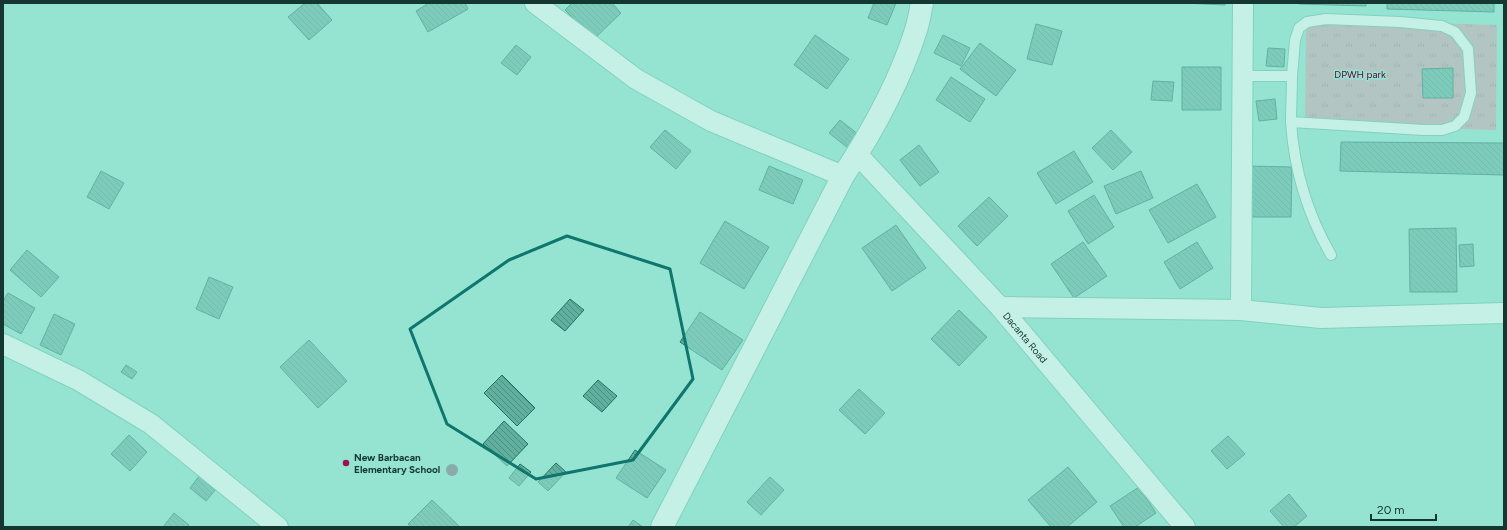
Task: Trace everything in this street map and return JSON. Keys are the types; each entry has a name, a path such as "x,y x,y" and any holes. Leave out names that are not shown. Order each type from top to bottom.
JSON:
{"street":[{"path":"536,3 636,80 712,121 843,176"},
{"path":"662,527 843,176 892,92 916,30 922,3"},
{"path":"1241,310 1243,3"},
{"name":"Dacanta Road","path":"857,154 1000,307 1185,527"},
{"path":"1000,307 1241,310 1321,318 1504,313"},
{"path":"3,344 78,380 151,424 278,527"}],"lane":[{"path":"1291,122 1424,130 1442,130 1455,126 1464,117 1471,93 1468,49 1456,32 1442,26 1400,22 1326,19 1307,22 1299,28 1295,40 1292,76 1291,122 1295,153 1301,180 1313,219 1331,255"},
{"path":"1242,76 1292,76"}],"highlighted area":[{"path":"567,236 670,269 693,379 633,460 536,479 447,424 410,329 509,260"}],"green space":[{"name":"DPWH park","path":"1306,19 1497,25 1496,130 1305,125"}],"building":[{"path":"305,3 317,3 332,20 309,40 288,17"},
{"path":"429,3 465,3 468,9 428,32 416,11"},
{"path":"572,3 612,3 621,13 594,39 565,10"},
{"path":"874,3 896,3 887,25 868,18"},
{"path":"1183,3 1225,3 1225,5"},
{"path":"1366,3 1366,6 1299,4"},
{"path":"1387,3 1494,3 1494,12 1387,9"},
{"path":"1036,24 1062,31 1052,65 1027,59"},
{"path":"815,35 849,59 827,89 794,65"},
{"path":"943,35 970,48 961,66 934,53"},
{"path":"980,43 1016,70 996,96 960,69"},
{"path":"516,45 531,57 517,75 501,63"},
{"path":"1268,48 1285,49 1284,67 1266,66"},
{"path":"1182,67 1221,67 1221,110 1182,110"},
{"path":"1453,68 1453,98 1423,98 1422,69"},
{"path":"951,77 985,99 970,122 936,100"},
{"path":"1153,81 1174,82 1172,101 1151,100"},
{"path":"1275,99 1277,119 1259,121 1256,101"},
{"path":"840,120 859,135 848,148 829,133"},
{"path":"665,130 691,151 676,169 650,147"},
{"path":"1111,130 1132,152 1113,170 1092,148"},
{"path":"1341,142 1504,143 1504,175 1340,171"},
{"path":"919,145 939,172 920,186 900,160"},
{"path":"1074,151 1093,182 1056,204 1037,173"},
{"path":"769,166 803,180 793,204 759,190"},
{"path":"1248,166 1292,167 1291,217 1247,217"},
{"path":"101,171 124,183 109,209 87,197"},
{"path":"1141,171 1153,198 1116,214 1104,186"},
{"path":"1197,184 1216,217 1168,243 1149,210"},
{"path":"1094,195 1114,227 1088,244 1068,211"},
{"path":"989,197 1008,216 977,246 958,226"},
{"path":"725,221 769,247 744,289 700,263"},
{"path":"896,225 926,268 892,291 862,248"},
{"path":"1456,228 1457,292 1410,292 1409,229"},
{"path":"1083,242 1107,276 1074,298 1051,264"},
{"path":"1197,242 1213,268 1180,289 1164,262"},
{"path":"1473,244 1474,266 1460,267 1459,245"},
{"path":"27,250 59,277 41,297 10,270"},
{"path":"209,277 233,287 219,319 196,309"},
{"path":"8,293 35,308 21,334 3,324 3,301"},
{"path":"570,299 584,310 565,331 551,320"},
{"path":"959,310 987,337 959,366 931,339"},
{"path":"700,312 743,340 722,370 680,342"},
{"path":"54,314 75,324 61,355 40,345"},
{"path":"309,340 347,381 318,408 280,367"},
{"path":"126,365 137,372 132,379 121,372"},
{"path":"502,375 535,408 517,426 484,393"},
{"path":"598,380 617,396 602,412 583,396"},
{"path":"859,389 885,413 865,434 839,410"},
{"path":"504,421 528,444 507,466 483,444"},
{"path":"129,435 147,452 130,471 111,454"},
{"path":"1228,436 1245,454 1227,469 1211,451"},
{"path":"635,450 666,470 647,498 616,478"},
{"path":"556,463 566,472 548,491 538,482"},
{"path":"520,464 531,472 519,486 509,478"},
{"path":"1068,467 1097,502 1067,527 1051,527 1028,500"},
{"path":"200,475 216,489 206,501 190,488"},
{"path":"770,477 784,490 761,515 747,502"},
{"path":"1139,487 1156,513 1135,527 1124,527 1110,506"},
{"path":"1289,494 1307,516 1294,527 1284,527 1270,511"},
{"path":"432,500 460,527 411,527 408,524"},
{"path":"174,513 189,525 187,527 163,527"},
{"path":"633,520 643,527 628,527"}],"place":[{"name":"New Barbacan Elementary School","path":"346,463"}]}
